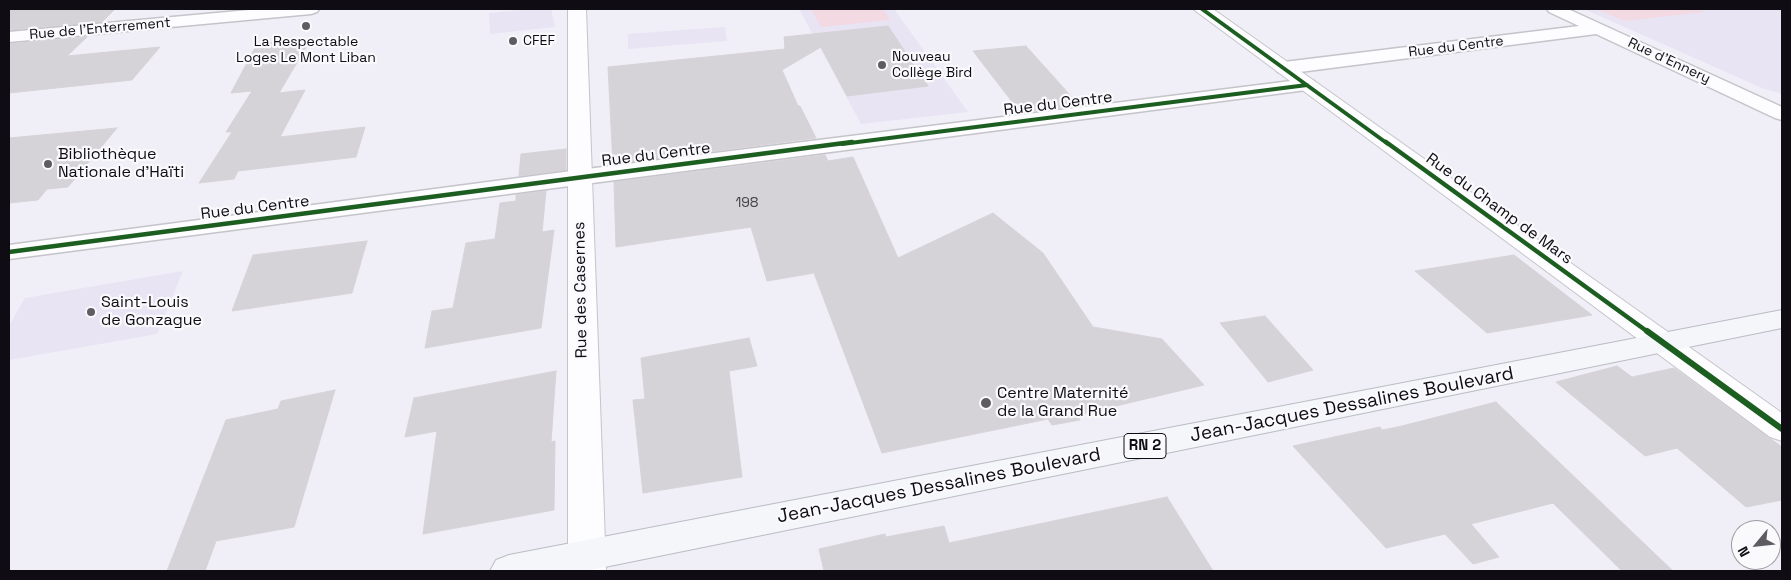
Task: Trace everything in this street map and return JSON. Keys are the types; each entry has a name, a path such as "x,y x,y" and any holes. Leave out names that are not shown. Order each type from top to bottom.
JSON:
{"main road":[{"name":"Rue des Casernes","path":"577,9 586,563"},
{"name":"Rue du Champ de Mars","path":"1202,9 1782,429"},
{"name":"Jean-Jacques Dessalines Boulevard","path":"509,571 586,563 1782,319"}],"street":[{"name":"Rue de l'Enterrement","path":"9,37 311,9"},
{"name":"Rue d'Ennery","path":"1555,9 1776,108"},
{"name":"Rue du Centre","path":"1284,68 1598,29"},
{"name":"Rue du Centre","path":"9,252 579,177 1307,85"}],"shaded area":[{"path":"551,9 555,27 490,34 489,13"},
{"name":"Nouveau Collège Bird","path":"799,9 894,9 968,112 861,124"},
{"path":"811,9 883,9 890,20 821,27"},
{"path":"1584,9 1782,9 1782,94 1762,88"},
{"path":"1596,9 1697,9 1704,12 1625,21"},
{"path":"725,27 727,41 628,49 628,34"},
{"name":"Saint-Louis de Gonzague","path":"183,271 157,334 9,360 9,326 25,298"}],"building":[{"path":"9,9 115,9 102,22 9,30"},
{"path":"888,26 928,86 847,96 821,47 782,70 798,106 800,106 816,138 613,164 608,67 785,49 784,37"},
{"path":"87,37 67,56 160,47 132,80 9,93 9,44"},
{"path":"311,39 279,93 305,90 280,137 365,127 356,157 238,171 234,179 199,183 232,132 226,132 252,91 231,93 257,44"},
{"path":"1026,46 1079,105 1020,112 973,51"},
{"name":"Bibliothèque Nationale d’Haïti","path":"117,128 68,187 47,189 38,200 9,203 9,138"},
{"path":"566,149 566,170 519,176 521,154"},
{"path":"825,155 828,161 853,157 898,258 993,213 1043,253 1093,327 1162,339 1204,385 1078,415 1080,420 1052,425 1048,419 882,453 814,273 767,281 751,227 616,247 614,182"},
{"path":"546,191 542,232 554,230 541,328 425,348 432,311 453,308 466,243 495,239 500,203 516,201 516,195"},
{"path":"367,241 352,293 232,311 253,255"},
{"path":"1514,255 1592,315 1487,333 1415,271"},
{"path":"1265,316 1313,370 1268,382 1220,323"},
{"path":"749,338 757,366 729,371 742,477 643,493 633,400 645,399 641,358"},
{"path":"1617,366 1632,377 1674,368 1782,447 1782,500 1746,507 1677,448 1645,456 1556,382"},
{"path":"556,371 551,442 555,441 554,510 423,534 437,431 405,437 414,398"},
{"path":"335,390 294,527 216,541 205,571 167,571 226,420 278,409 281,401"},
{"path":"1496,402 1673,571 1622,571 1553,503 1471,524 1499,557 1473,564 1445,534 1386,548 1293,446 1380,427 1382,430 1398,427"},
{"path":"1167,497 1213,571 824,571 819,549 885,534 886,537 944,526 949,543"}],"cycle path":[{"path":"1202,9 1782,429"},
{"path":"9,252 579,177 1307,85"}],"place":[{"name":"La Respectable Loges Le Mont Liban","path":"306,26"},
{"name":"CFEF","path":"513,41"},
{"name":"Nouveau Collège Bird","path":"882,65"},
{"name":"Bibliothèque Nationale d’Haïti","path":"48,164"},
{"name":"Saint-Louis de Gonzague","path":"91,312"},
{"name":"Centre Maternité de la Grand Rue","path":"986,403"}]}
